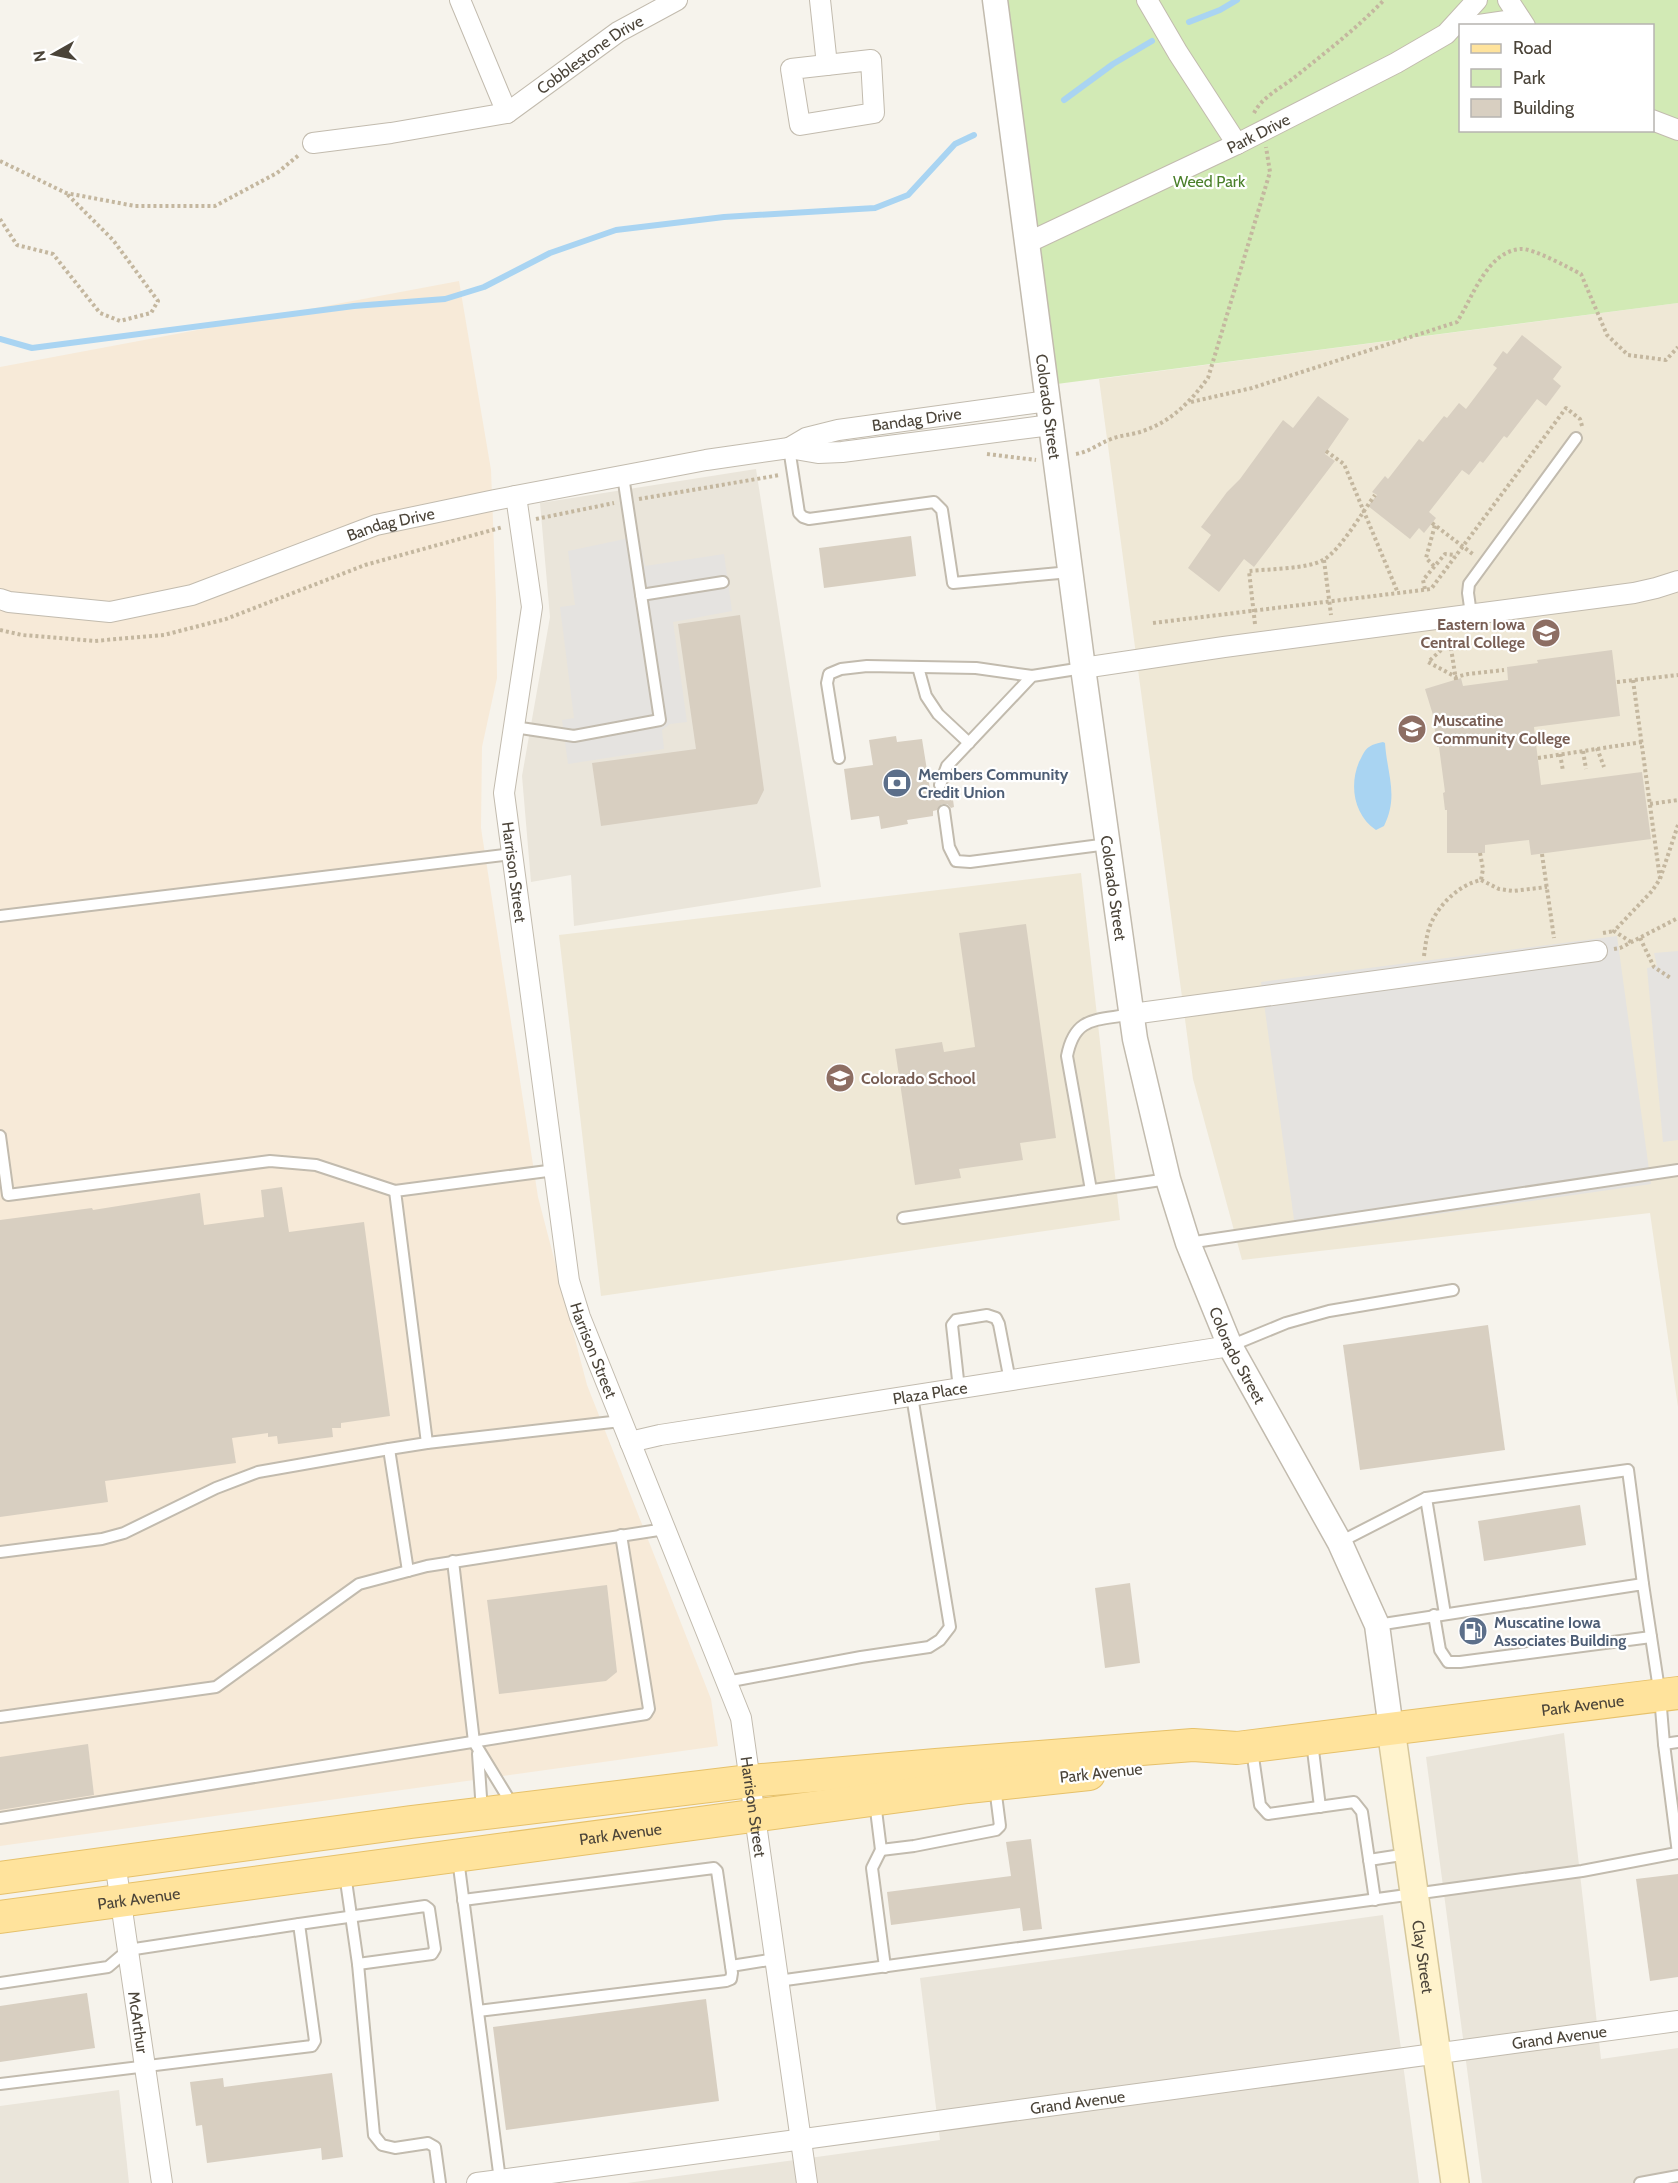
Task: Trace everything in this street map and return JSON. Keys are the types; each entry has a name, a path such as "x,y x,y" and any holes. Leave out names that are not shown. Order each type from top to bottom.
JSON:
{"main road":[{"name":"Park Avenue","path":"0,1917 874,1799 993,1772 1193,1745 1245,1747 1669,1695"},
{"name":"Clay Street","path":"1392,1730 1455,2183"},
{"name":"Park Avenue","path":"0,1878 482,1813 750,1781 993,1772"}],"street":[{"path":"460,0 507,113"},
{"name":"Cobblestone Drive","path":"313,143 391,134 507,113 618,32 676,0 693,0"},
{"path":"820,0 827,65"},
{"name":"Colorado Street","path":"995,0 1070,572 1135,1039 1168,1179 1188,1243 1230,1346 1340,1542 1377,1625 1392,1730"},
{"path":"1147,0 1178,53 1237,144"},
{"name":"Park Drive","path":"1027,243 1237,144 1386,68 1453,31 1477,0"},
{"path":"1498,24 1523,22 1508,0"},
{"path":"871,60 874,113 800,125 791,69 827,65 871,60"},
{"path":"1654,120 1678,130"},
{"name":"Bandag Drive","path":"789,448 806,438 838,430 1048,401"},
{"name":"Bandag Drive","path":"0,599 9,602 110,612 192,595 376,525 516,496 706,460 789,448 818,453 842,452 1051,425"},
{"name":"Harrison Street","path":"516,496 532,607 504,793 569,1281 580,1317 741,1718 807,2183"},
{"path":"1083,668 1257,642 1634,593 1678,581"},
{"path":"1132,1014 1597,951"},
{"name":"Plaza Place","path":"630,1442 660,1435 1230,1346"},
{"name":"McArthur","path":"116,1862 162,2183"},
{"name":"Grand Avenue","path":"477,2183 1678,2021"}],"lane":[{"path":"1471,614 1469,584 1576,438"},
{"path":"789,448 799,513 803,517 809,519 934,502 942,510 953,583 1070,572"},
{"path":"514,728 574,736 660,720 622,476"},
{"path":"641,595 723,582"},
{"path":"839,758 827,683 830,674 840,669 867,666 976,668 1032,676 1083,668"},
{"path":"918,667 926,696 938,714 969,743"},
{"path":"940,785 947,765 1032,676"},
{"path":"944,811 949,847 956,861 970,862 1107,844"},
{"path":"0,916 512,854"},
{"path":"1091,1190 1067,1056 1070,1039 1076,1029 1088,1023 1132,1014"},
{"path":"0,1136 8,1195 270,1161 316,1165 394,1191 555,1170"},
{"path":"1188,1243 1678,1170"},
{"path":"903,1218 1168,1179"},
{"path":"394,1191 427,1443"},
{"path":"1230,1346 1286,1323 1329,1311 1453,1290"},
{"path":"959,1389 952,1325 956,1320 987,1315 996,1318 999,1324 1010,1381"},
{"path":"726,1682 929,1647 940,1640 950,1627 912,1396"},
{"path":"0,1552 102,1539 124,1533 216,1488 258,1472 427,1443 621,1421"},
{"path":"389,1449 408,1571"},
{"path":"778,1981 1415,1895 1582,1871 1678,1853 1664,1743 1669,1695 1651,1637 1628,1470 1426,1498 1340,1542"},
{"path":"1426,1498 1440,1614 1440,1650 1448,1662 1651,1637"},
{"path":"0,1717 216,1687 359,1584 453,1561 665,1529"},
{"path":"0,1818 475,1747 648,1713 621,1535"},
{"path":"453,1561 482,1813"},
{"path":"1377,1625 1643,1584"},
{"path":"1312,1739 1320,1807"},
{"path":"1664,1743 1678,1742"},
{"path":"475,1747 515,1809"},
{"path":"1245,1747 1260,1805 1268,1814 1354,1802 1362,1812 1376,1900"},
{"path":"881,1850 915,1846 996,1830 1000,1826 993,1772"},
{"path":"874,1799 881,1850 872,1868 885,1966"},
{"path":"1369,1860 1409,1854"},
{"path":"457,1856 500,2180"},
{"path":"464,1900 714,1868 717,1871 731,1966 731,1978 726,1981 478,2011"},
{"path":"345,1871 358,1964 374,2135 382,2145 394,2148 432,2144 435,2147 440,2183"},
{"path":"0,1983 108,1967 128,1950 351,1916 425,1906 429,1909 435,1949 432,1954 358,1964"},
{"path":"0,2084 145,2068 314,2045 299,1924"},
{"path":"731,1966 775,1959"},
{"path":"1640,2183 1678,2176"}],"path":[{"path":"1084,452 1111,439 1141,432 1164,422 1190,402 1208,378 1270,172 1268,151 1253,122 1254,113 1259,103 1359,26 1384,0"},
{"path":"0,161 66,193 135,206 215,206 277,172 313,143"},
{"path":"0,219 17,245 53,254 100,313 120,321 151,313 158,301 113,240 66,193"},
{"path":"1190,402 1252,388 1457,322 1488,268 1500,255 1522,248 1581,274 1607,336 1628,355 1666,360 1678,347"},
{"path":"1153,623 1431,589 1566,408 1580,419 1583,427 1576,438"},
{"path":"1326,451 1344,464 1398,593"},
{"path":"1257,642 1249,572 1313,564 1324,560 1334,552 1375,495"},
{"path":"1434,566 1426,558 1434,524 1485,563"},
{"path":"1425,590 1423,580 1434,566 1445,554 1456,555"},
{"path":"1324,560 1332,633"},
{"path":"1446,617 1456,679"},
{"path":"1450,642 1428,662 1456,679"},
{"path":"1456,679 1468,674 1504,670"},
{"path":"1617,682 1678,675"},
{"path":"1633,680 1660,879"},
{"path":"1538,758 1641,742"},
{"path":"1597,748 1604,767"},
{"path":"1583,751 1586,769"},
{"path":"1560,754 1563,771"},
{"path":"1650,804 1678,800"},
{"path":"1631,942 1614,931 1652,891 1660,879 1678,825"},
{"path":"1480,853 1483,869 1481,880"},
{"path":"1542,854 1556,957"},
{"path":"1425,975 1424,957 1428,931 1440,909 1455,893 1472,882 1481,880 1499,889 1513,891 1547,887"},
{"path":"1597,951 1620,948 1678,918"},
{"path":"1640,938 1654,967 1672,979"}],"shaded area":[{"path":"459,281 491,470 497,678 482,747 481,828 538,1197 587,1385 711,1699 718,1746 0,1846 0,367"},
{"name":"Muscatine Community College","path":"1678,303 1678,1407 1650,1213 1242,1260 1193,1079 1099,379"},
{"path":"756,469 821,887 574,926 571,875 531,882 522,776 550,617 540,503"},
{"path":"639,536 645,566 724,554 732,611 673,622 687,722 670,724 662,730 664,749 568,764 562,720 574,718 560,607 575,605 568,551"},
{"name":"Colorado School","path":"1081,873 1120,1220 601,1296 559,935"},
{"path":"1617,936 1651,1184 1296,1234 1261,982"},
{"path":"1678,951 1678,1140 1663,1142 1647,968 1657,966 1654,953"},
{"path":"1564,1733 1601,2059 1678,2048 1678,2183 1482,2183 1426,1757"},
{"path":"1383,1915 1419,2183 627,2183 940,2140 920,1978"},
{"path":"119,2090 129,2183 0,2183 0,2106"}],"green space":[{"name":"Weed Park","path":"995,0 1678,0 1678,303 1049,385"}],"water":[{"path":"1383,742 1391,785 1391,805 1384,826 1376,830 1358,808 1354,781 1359,762 1366,750 1372,745"}],"building":[{"path":"1522,335 1562,367 1553,379 1561,386 1546,406 1537,399 1507,438 1504,436 1483,463 1480,461 1469,475 1462,470 1429,512 1436,518 1424,533 1419,528 1410,539 1368,506 1377,495 1372,492 1385,476 1388,479 1419,439 1423,442 1444,416 1447,418 1459,403 1466,409 1497,368 1493,365 1503,351 1507,354"},
{"path":"1318,396 1349,419 1325,454 1335,461 1254,567 1244,559 1219,592 1188,568 1211,535 1201,527 1283,420 1293,428"},
{"path":"911,536 916,576 824,588 819,548"},
{"path":"740,615 764,790 757,804 601,826 592,763 696,749 678,624"},
{"path":"1612,650 1620,716 1534,727 1541,785 1642,772 1651,839 1531,855 1529,840 1485,845 1485,853 1447,853 1447,810 1445,810 1439,747 1437,747 1433,715 1425,689 1461,678 1463,686 1508,680 1507,667 1538,663 1537,660"},
{"path":"896,736 897,742 922,739 930,789 941,792 951,785 954,807 942,804 933,811 933,816 907,820 908,824 881,829 879,816 851,820 844,769 873,765 869,740"},
{"path":"1026,924 1056,1138 1020,1143 1023,1160 959,1169 961,1178 915,1185 895,1049 942,1042 944,1052 975,1047 959,933"},
{"path":"282,1187 289,1232 364,1222 390,1416 341,1423 341,1428 332,1428 333,1437 278,1444 277,1436 268,1437 268,1433 232,1438 236,1463 105,1481 108,1502 0,1517 0,1220 92,1208 93,1210 200,1193 204,1225 264,1217 261,1190"},
{"path":"1488,1325 1505,1450 1360,1470 1343,1345"},
{"path":"1580,1505 1586,1545 1484,1561 1478,1521"},
{"path":"1130,1583 1140,1663 1105,1668 1095,1588"},
{"path":"607,1585 617,1672 606,1681 499,1694 487,1600"},
{"path":"88,1744 94,1795 0,1810 0,1757"},
{"path":"1031,1839 1042,1929 1023,1931 1020,1908 891,1925 887,1892 1011,1876 1006,1842"},
{"path":"1678,1874 1678,1977 1650,1981 1636,1879"},
{"path":"87,1993 95,2048 0,2062 0,2006"},
{"path":"706,1999 719,2101 506,2130 493,2027"},
{"path":"332,2073 343,2157 322,2160 321,2148 207,2163 202,2125 196,2126 190,2082 223,2078 224,2087"}],"waterway":[{"path":"1189,22 1220,10 1237,0"},
{"path":"1064,100 1113,64 1152,41"},
{"path":"0,339 32,348 354,306 445,299 484,287 550,253 616,230 724,217 875,208 908,195 955,144 974,135"}],"place":[{"name":"Eastern Iowa Central College","path":"1546,633"},
{"name":"Muscatine Community College","path":"1412,729"},
{"name":"Members Community Credit Union","path":"897,783"},
{"name":"Colorado School","path":"840,1078"},
{"name":"Muscatine Iowa Associates Building","path":"1473,1631"}]}
